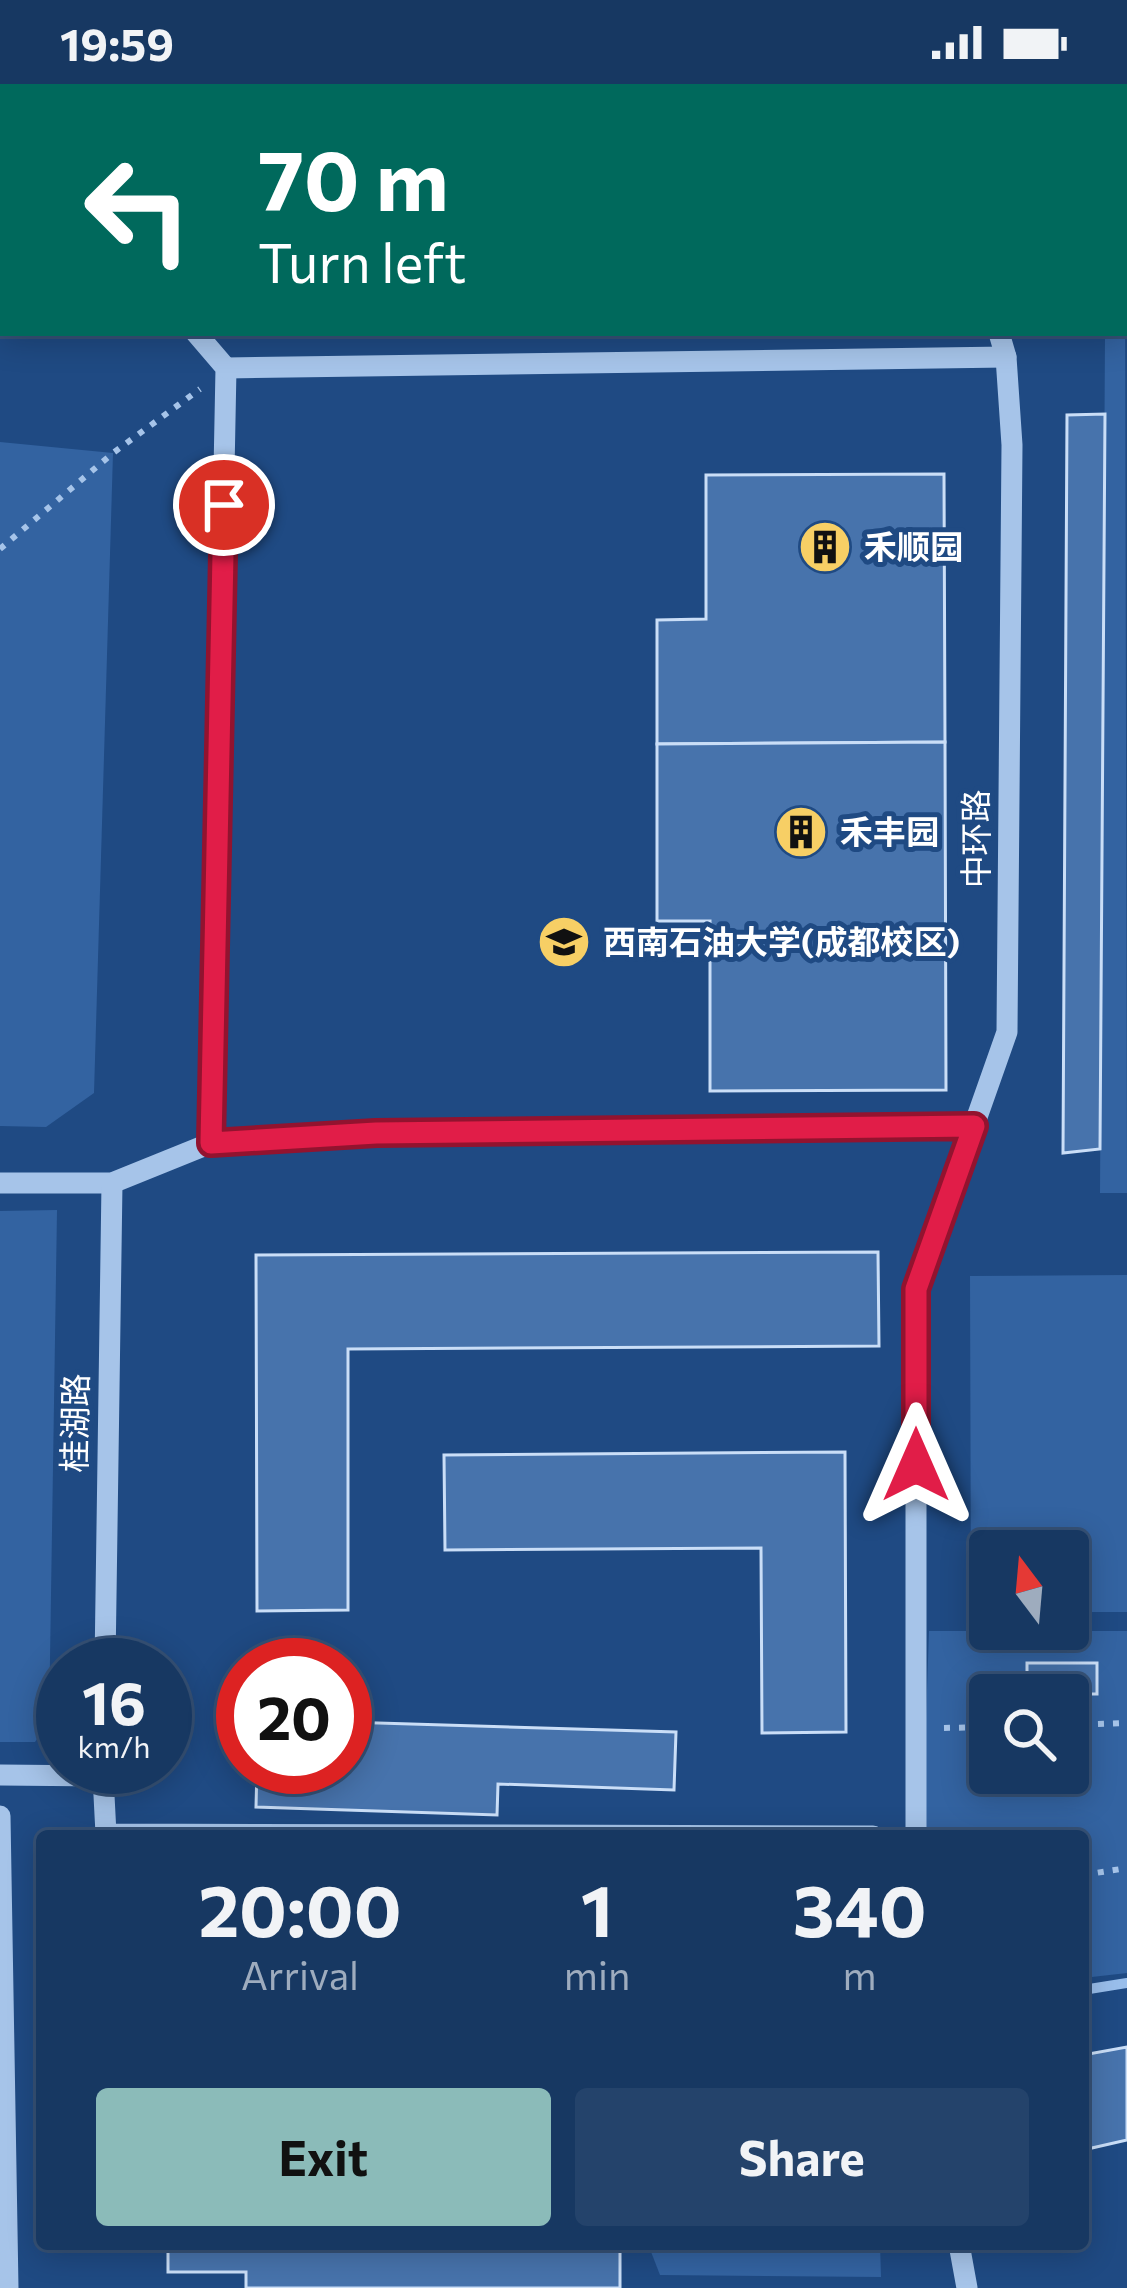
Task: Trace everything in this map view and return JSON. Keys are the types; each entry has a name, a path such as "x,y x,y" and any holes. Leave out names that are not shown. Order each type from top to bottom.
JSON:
{"lane":[{"path":"199,336 226,368 211,1143"},
{"name":"中环路","path":"916,1830 916,1289 1007,1032 1012,445 1006,358 1000,336"},
{"path":"226,368 1006,358"},
{"path":"0,1183 112,1183 211,1143 376,1133 974,1126"},
{"name":"桂湖路","path":"105,1638 112,1183"},
{"path":"0,1774 36,1773"},
{"path":"105,1794 106,1830"},
{"path":"0,1816 8,2288"},
{"path":"960,2250 967,2288"}],"path":[{"path":"0,549 226,368"},
{"path":"1089,1725 1127,1724"},
{"path":"916,1729 969,1728"},
{"path":"1089,1874 1127,1868"}],"shaded area":[{"path":"1105,336 1125,336 1127,1193 1100,1193"},
{"path":"0,442 113,453 94,1093 46,1127 0,1126"},
{"path":"57,1210 50,1638 36,1638 35,1742 0,1742 0,1211"},
{"path":"1127,1275 1127,1612 1089,1612 1089,1530 971,1530 970,1276"},
{"path":"929,1631 969,1631 969,1650 1089,1650 1089,1631 1127,1631 1127,1973 1089,1977 1089,1830 922,1830"},
{"path":"650,2250 880,2250 881,2277 660,2275"}],"building":[{"path":"1105,414 1100,1149 1063,1153 1067,415"},
{"name":"禾顺园","path":"944,474 945,742 657,744 657,620 706,619 706,475"},
{"name":"禾丰园","path":"945,742 946,1090 710,1091 710,921 657,921 657,744"},
{"path":"878,1252 879,1346 348,1349 348,1610 257,1611 256,1255"},
{"path":"845,1452 846,1732 762,1733 761,1548 445,1550 444,1455"},
{"path":"1027,1663 1097,1663 1097,1694 1089,1694 1089,1674 1027,1674"},
{"path":"372,1723 676,1732 674,1790 498,1784 497,1815 256,1807 256,1794 372,1794"},
{"path":"1127,2047 1127,2140 1089,2149 1089,2054"},
{"path":"168,2250 620,2250 620,2288 246,2288 246,2272 168,2272"}],"waterway":[{"path":"1089,1989 1127,1983"}],"place":[{"name":"禾顺园","path":"825,547"},
{"name":"禾丰园","path":"801,832"},
{"name":"西南石油大学(成都校区)","path":"564,942"}],"route":[{"path":"224,505 211,1143 376,1133 974,1126 916,1289 916,1465"}]}
